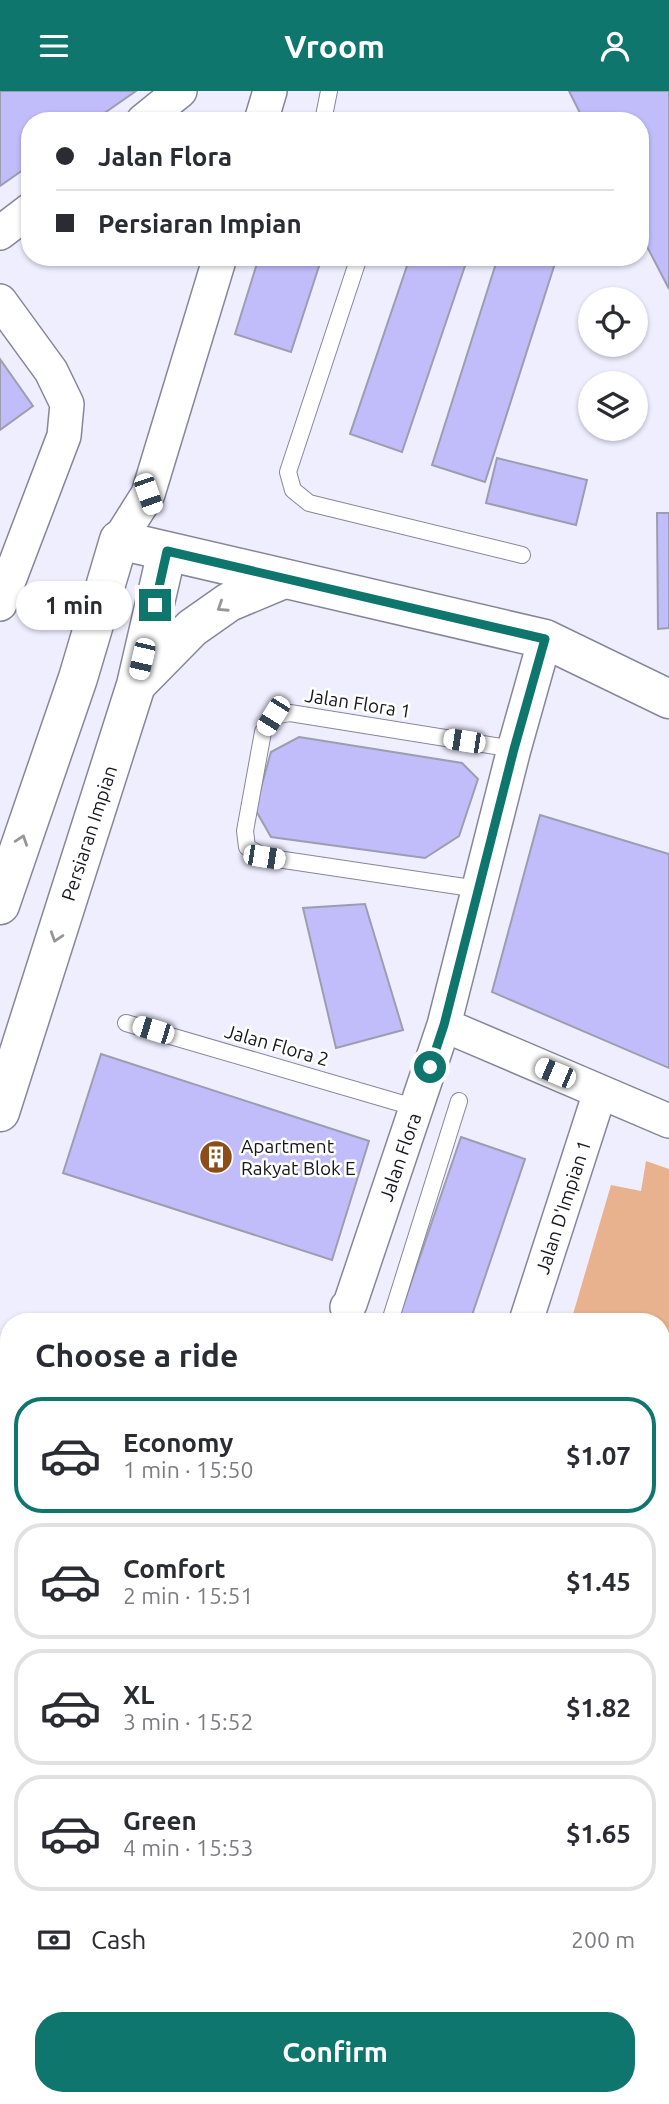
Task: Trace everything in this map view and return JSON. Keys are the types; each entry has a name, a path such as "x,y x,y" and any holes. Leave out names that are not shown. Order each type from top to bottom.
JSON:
{"street":[{"path":"153,112 180,91"},
{"path":"264,112 270,91"},
{"path":"0,233 21,217"},
{"path":"0,905 78,678 119,540 148,494 217,266"},
{"path":"0,301 51,371 67,404 64,436 0,604"},
{"path":"148,494 167,551"},
{"path":"119,540 545,639 669,698"},
{"name":"Persiaran Impian","path":"0,1112 136,685 167,551"},
{"path":"136,685 191,628 229,602 284,579"},
{"name":"Jalan Flora","path":"347,1307 444,1025 514,749 545,639"},
{"path":"444,1025 669,1121"},
{"name":"Jalan D'Impian 1","path":"529,1313 600,1092"}],"lane":[{"path":"325,112 329,91"},
{"path":"356,266 288,472 293,490 309,503 522,555"},
{"name":"Jalan Flora 1","path":"478,890 264,857 247,847 245,831 263,732 273,716 290,713 514,749"},
{"name":"Jalan Flora 2","path":"126,1023 416,1108"},
{"path":"393,1313 459,1101"}],"shaded area":[{"path":"646,1161 669,1169 669,1313 573,1313 611,1185 641,1191"}],"building":[{"path":"0,91 136,91 106,112 21,112 21,171 0,186"},
{"path":"569,91 669,91 669,289 649,250 649,112 580,112"},
{"path":"256,266 319,266 291,352 235,334"},
{"path":"407,266 465,266 402,452 350,434"},
{"path":"495,266 554,266 485,482 432,465"},
{"path":"0,359 33,406 0,430"},
{"path":"497,458 587,480 576,525 486,503"},
{"path":"657,513 669,513 669,628 658,629"},
{"path":"299,737 462,763 478,779 459,836 425,858 271,837 255,809 271,752"},
{"path":"540,815 669,854 669,1068 492,992"},
{"path":"365,904 403,1030 336,1048 303,908"},
{"name":"Apartment Rakyat Blok E","path":"101,1054 369,1141 332,1260 63,1173"},
{"path":"461,1137 525,1159 473,1313 401,1313"}],"place":[{"name":"Apartment Rakyat Blok E","path":"216,1157"}],"route":[{"path":"155,605 167,551 545,639 514,749 444,1025 430,1067"}]}
